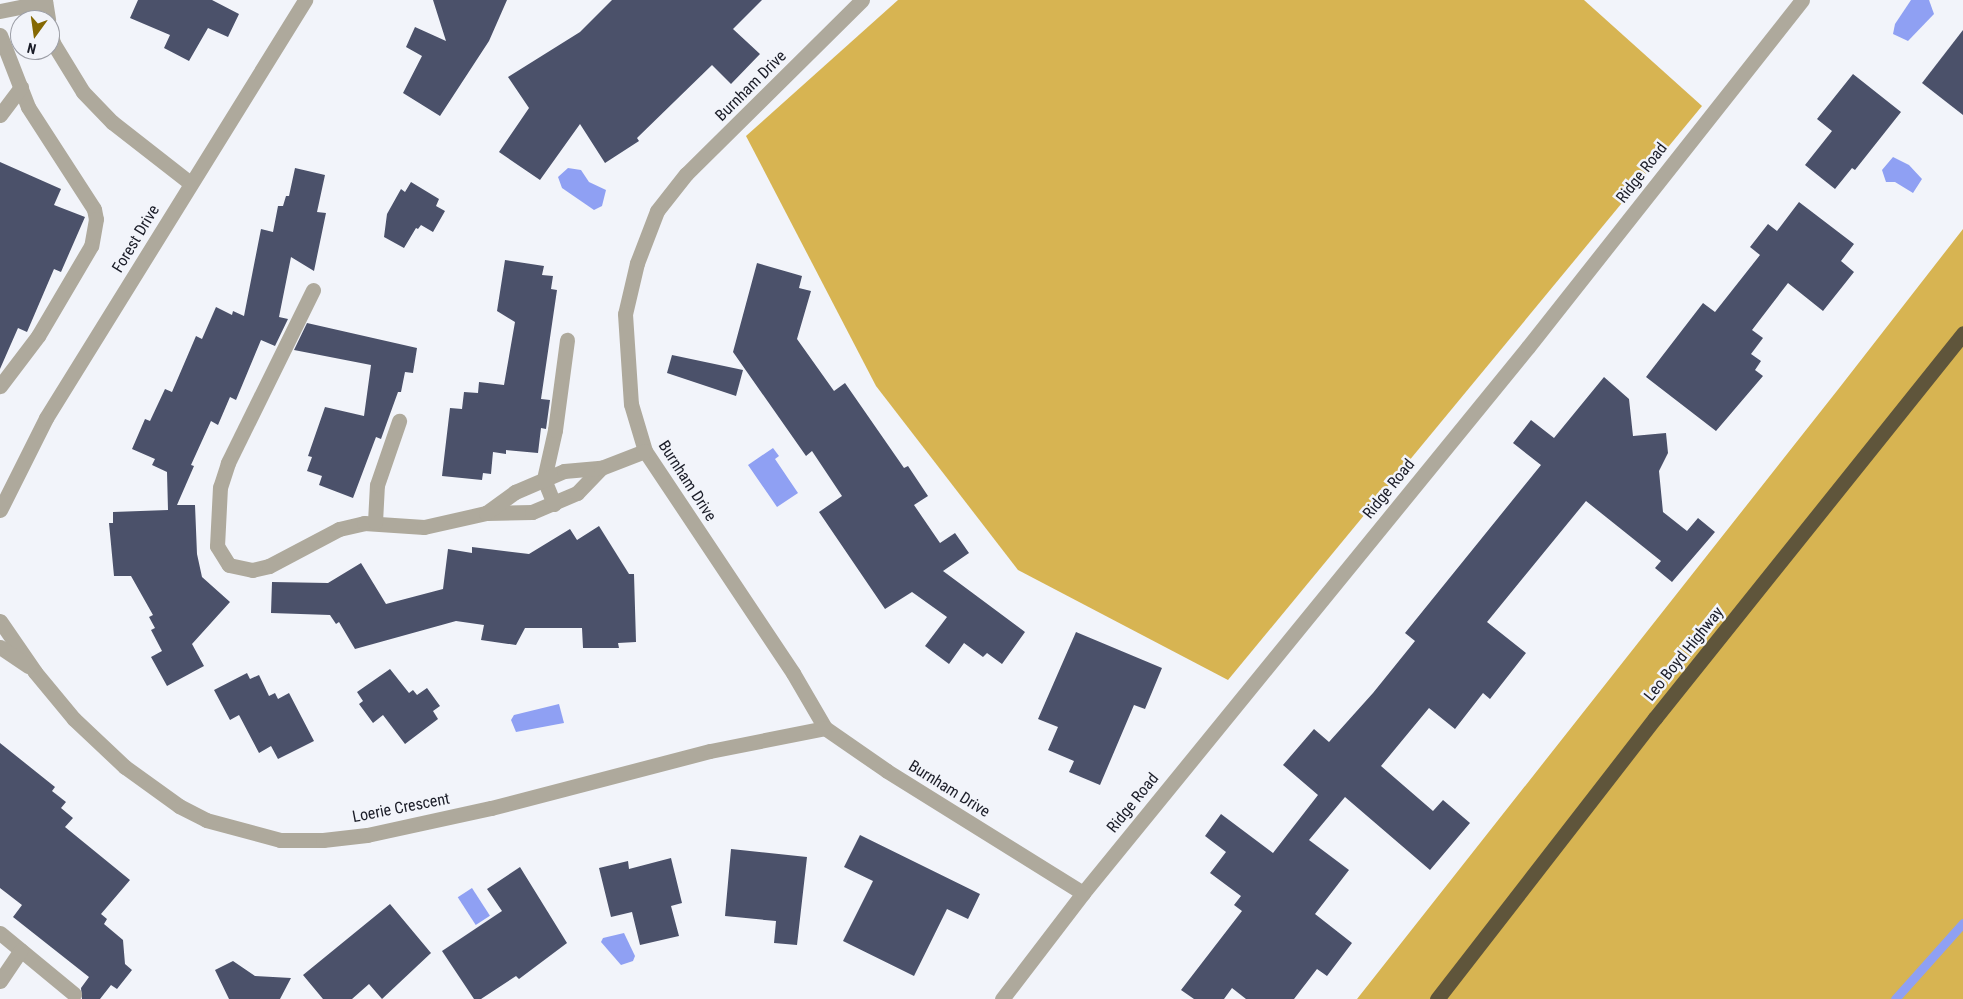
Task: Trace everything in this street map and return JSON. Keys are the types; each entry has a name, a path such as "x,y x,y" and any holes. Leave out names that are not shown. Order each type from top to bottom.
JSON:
{"highway":[{"name":"Leo Boyd Highway","path":"1436,999 1667,703 1963,333"}],"street":[{"name":"Forest Drive","path":"1,505 46,418 305,0"},
{"name":"Burnham Drive","path":"862,0 686,174 657,211 637,263 626,314 631,404 645,451 793,672 825,728 887,771 1084,893"},
{"name":"Ridge Road","path":"1002,999 1084,893 1528,347 1802,0"},
{"path":"0,11 45,1"},
{"path":"0,35 28,107 94,209 96,231 91,246 38,336 0,386"},
{"path":"60,54 83,92 112,122 190,184"},
{"path":"0,115 21,87"},
{"path":"313,290 228,463 220,487 217,546 229,565 252,570 269,566 339,529 375,522 424,527 486,513 532,512 577,493 601,468"},
{"path":"554,504 544,479 555,430 567,340"},
{"path":"375,522 377,486 399,421"},
{"path":"486,513 515,492 544,479 573,468 601,468 645,451"},
{"name":"Loerie Crescent","path":"0,621 35,672 87,731 125,767 178,806 235,830 280,840 323,840 366,835 491,808 710,751 825,728"},
{"name":"Loerie Crescent","path":"0,647 35,672"},
{"path":"0,933 74,994"},
{"path":"0,981 21,950"}],"shaded area":[{"path":"898,0 1584,0 1702,106 1228,680 1018,570 876,386 746,136"},
{"path":"1963,229 1963,999 1357,999 1840,387"}],"water":[{"path":"1911,0 1929,0 1934,14 1908,41 1893,34 1895,24"},
{"path":"1893,157 1909,165 1922,179 1913,193 1895,182 1886,182 1882,170"},
{"path":"568,168 581,170 589,182 606,190 602,206 594,210 562,188 558,177"},
{"path":"773,448 779,456 775,459 798,493 777,507 748,465"},
{"path":"559,704 564,723 516,732 511,720 514,715"},
{"path":"472,888 490,916 476,925 458,897"},
{"path":"624,933 635,956 633,961 621,965 601,942 603,938"}],"building":[{"path":"138,0 212,0 239,14 228,37 208,28 189,61 164,48 170,35 130,18"},
{"path":"433,0 507,0 489,41 440,116 403,93 422,56 406,47 415,27 446,41"},
{"path":"612,0 762,0 733,29 760,54 731,84 712,65 637,138 639,141 605,163 580,124 540,180 499,152 529,108 508,77 580,32"},
{"path":"1963,30 1963,115 1922,83"},
{"path":"1853,74 1901,112 1855,170 1852,168 1835,189 1805,165 1832,131 1817,119"},
{"path":"0,162 61,189 54,205 85,217 61,272 54,269 27,332 18,328 0,369"},
{"path":"295,168 325,175 317,212 326,213 314,271 291,257 279,317 288,319 275,346 261,340 236,400 230,397 218,425 211,421 191,465 194,466 177,505 195,505 197,554 202,577 230,602 192,644 204,666 167,686 151,657 162,651 151,630 155,628 149,617 153,615 131,576 114,576 109,523 113,523 113,512 168,510 167,472 152,465 155,459 132,449 145,419 150,421 165,389 172,392 196,336 202,339 216,307 232,315 233,311 244,316 261,229 273,232 278,206 283,206 286,196 289,196"},
{"path":"411,182 439,199 436,206 445,211 433,232 421,225 418,229 416,228 404,248 384,237 387,214 401,189 405,192"},
{"path":"1799,202 1854,244 1841,261 1854,272 1823,311 1788,283 1752,330 1763,338 1751,354 1761,361 1755,370 1763,376 1716,431 1646,377 1703,303 1715,312 1760,255 1750,247 1768,224 1777,231"},
{"path":"505,260 544,266 542,275 553,276 551,289 557,290 541,399 550,400 546,429 541,428 538,453 506,450 506,454 493,452 491,474 483,473 482,480 442,476 450,408 462,409 464,392 478,393 479,382 504,385 515,322 497,311"},
{"path":"757,263 802,276 799,288 811,291 797,339 834,391 845,383 904,468 908,466 928,496 914,505 940,543 955,533 969,553 943,571 1025,632 1002,664 987,653 983,657 964,643 949,664 925,646 947,617 912,592 885,609 819,512 842,496 812,451 806,456 733,352"},
{"path":"307,323 417,348 413,373 405,372 401,392 398,392 381,439 376,437 353,498 319,485 322,476 307,471 312,457 308,456 325,407 364,416 371,365 294,350"},
{"path":"672,355 743,370 736,396 667,373"},
{"path":"1604,377 1629,399 1633,436 1666,433 1668,453 1659,471 1663,512 1687,531 1698,518 1715,532 1672,582 1655,568 1661,561 1586,501 1487,622 1526,653 1490,699 1483,693 1455,729 1429,708 1381,766 1433,811 1443,800 1470,823 1430,870 1345,797 1309,840 1349,870 1315,914 1352,943 1327,976 1317,969 1294,999 1246,999 1232,988 1224,999 1194,999 1181,990 1242,911 1234,905 1241,896 1210,873 1226,852 1205,836 1221,814 1273,853 1318,795 1283,765 1314,729 1329,742 1373,693 1415,641 1405,633 1541,465 1513,443 1531,420 1554,438"},
{"path":"599,526 629,574 634,574 636,642 618,643 619,648 583,648 582,628 525,628 516,645 481,640 484,625 456,621 355,649 339,622 336,624 330,615 271,613 272,582 328,583 361,563 386,604 443,589 448,549 472,553 472,547 529,554 570,529 577,540"},
{"path":"1076,632 1162,668 1145,709 1134,705 1100,785 1069,772 1074,761 1048,750 1058,727 1038,719"},
{"path":"390,669 409,693 413,690 417,695 427,688 440,706 433,711 438,719 405,744 383,715 373,723 359,704 363,701 357,692"},
{"path":"247,673 250,679 259,675 269,696 275,693 278,699 289,693 314,741 278,759 271,746 259,753 239,715 230,720 214,690"},
{"path":"0,743 55,787 52,791 66,802 61,808 73,818 65,827 130,880 101,914 107,919 104,924 123,940 125,964 132,970 117,989 111,985 100,999 82,999 81,988 89,977 13,917 22,905 0,888"},
{"path":"860,835 980,894 968,919 947,909 914,976 843,941 873,881 844,867"},
{"path":"731,849 807,857 797,945 774,943 776,921 725,916"},
{"path":"671,858 682,903 671,906 679,936 640,945 632,912 611,917 599,868 628,861 629,869"},
{"path":"520,867 567,943 519,979 516,976 481,999 474,999 442,951 502,911 487,889"},
{"path":"390,904 431,953 382,999 369,984 352,999 323,999 303,975"},
{"path":"233,961 255,976 291,978 280,999 229,999 215,970"}],"waterway":[{"path":"1895,999 1963,923"}]}
